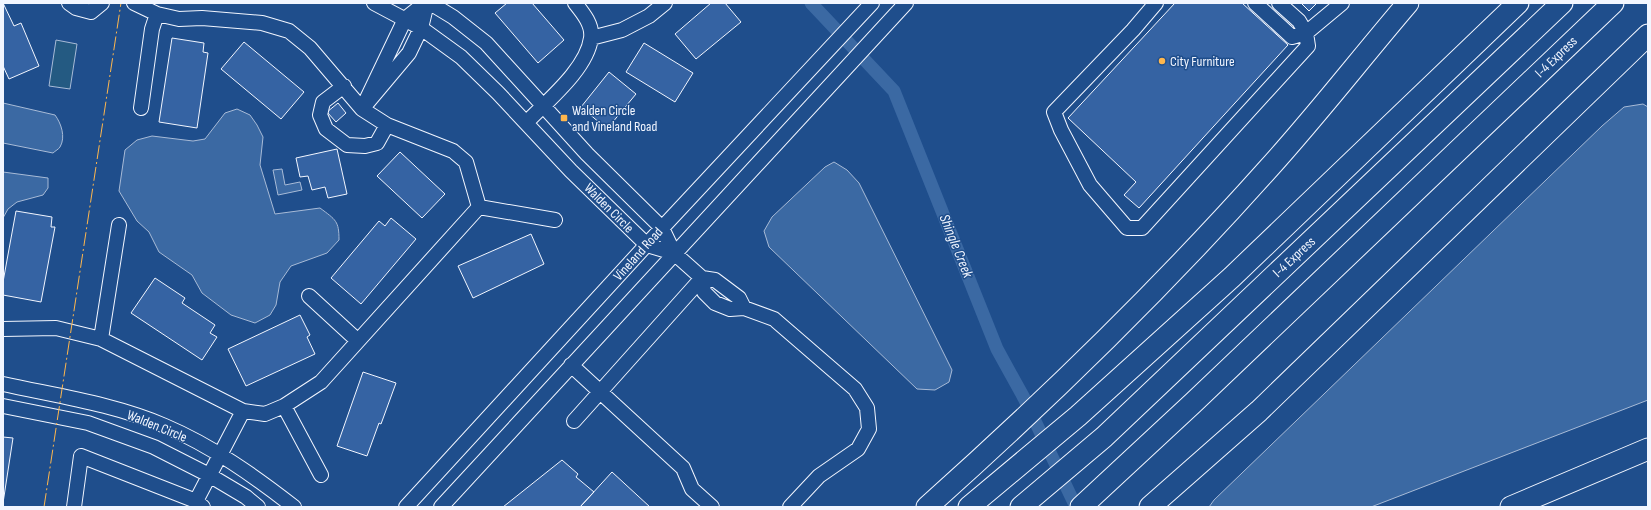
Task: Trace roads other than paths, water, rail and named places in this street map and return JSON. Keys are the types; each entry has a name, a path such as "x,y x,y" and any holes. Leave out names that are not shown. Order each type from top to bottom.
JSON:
{"highway":[{"path":"927,507 1071,375 1167,279 1268,170 1408,3"},
{"path":"969,507 1078,416 1232,277 1518,3"},
{"name":"I-4 Express","path":"1021,507 1104,437 1562,3"},
{"name":"I-4 Express","path":"1080,507 1121,471 1613,3"},
{"path":"1150,507 1264,406 1648,35"},
{"path":"1511,507 1648,449"}],"street":[{"path":"69,3 76,8 91,12 102,3"},
{"path":"134,3 157,14 179,20 202,18 262,23 289,31 310,48 344,86 362,109 386,125 453,151 466,162 478,207"},
{"name":"Walden Circle","path":"374,3 421,28 461,57 526,122 571,171 647,245 674,253"},
{"path":"362,109 405,19 428,3"},
{"path":"362,109 409,53 421,28 428,3"},
{"name":"Walden Circle","path":"428,3 453,17 486,43 587,154 662,228 674,253"},
{"path":"526,122 542,105 567,83 583,59 591,38 588,19 575,3"},
{"path":"591,38 622,30 649,16 665,3"},
{"name":"Vineland Road","path":"441,507 906,3"},
{"path":"1156,3 1133,30 1054,112 1061,130 1090,185 1127,228 1142,228 1308,46 1306,33 1299,21 1279,3"},
{"path":"1260,5 1292,37 1306,33 1342,3"},
{"name":"Vineland Road","path":"406,507 662,228 868,7"},
{"path":"141,108 152,29 157,14"},
{"path":"344,86 323,102 320,115 326,129 347,145 365,146 377,143 386,125"},
{"path":"478,207 554,220"},
{"path":"3,328 56,328 101,339 243,411 265,414 284,406 321,382 478,207"},
{"path":"101,339 119,225"},
{"path":"674,253 702,278 704,292 714,303 730,309 744,308 774,319 855,389 867,408 868,429 858,449 819,476 790,507"},
{"path":"574,421 702,278"},
{"path":"309,296 358,342"},
{"path":"571,365 683,468 692,489 712,507"},
{"name":"Walden Circle","path":"3,384 111,407 165,426 220,455 261,482 294,507"},
{"name":"Walden Circle","path":"3,406 88,423 154,447 209,475 246,497 258,507"},
{"path":"284,406 321,475"},
{"path":"74,507 81,456 200,504 209,475 243,411"}],"waterway":[{"name":"Shingle Creek","path":"811,3 894,91 997,349 1024,398 1076,507"}],"place":[{"name":"City Furniture","path":"1162,61"},
{"name":"Walden Circle and Vineland Road","path":"564,118"}]}
